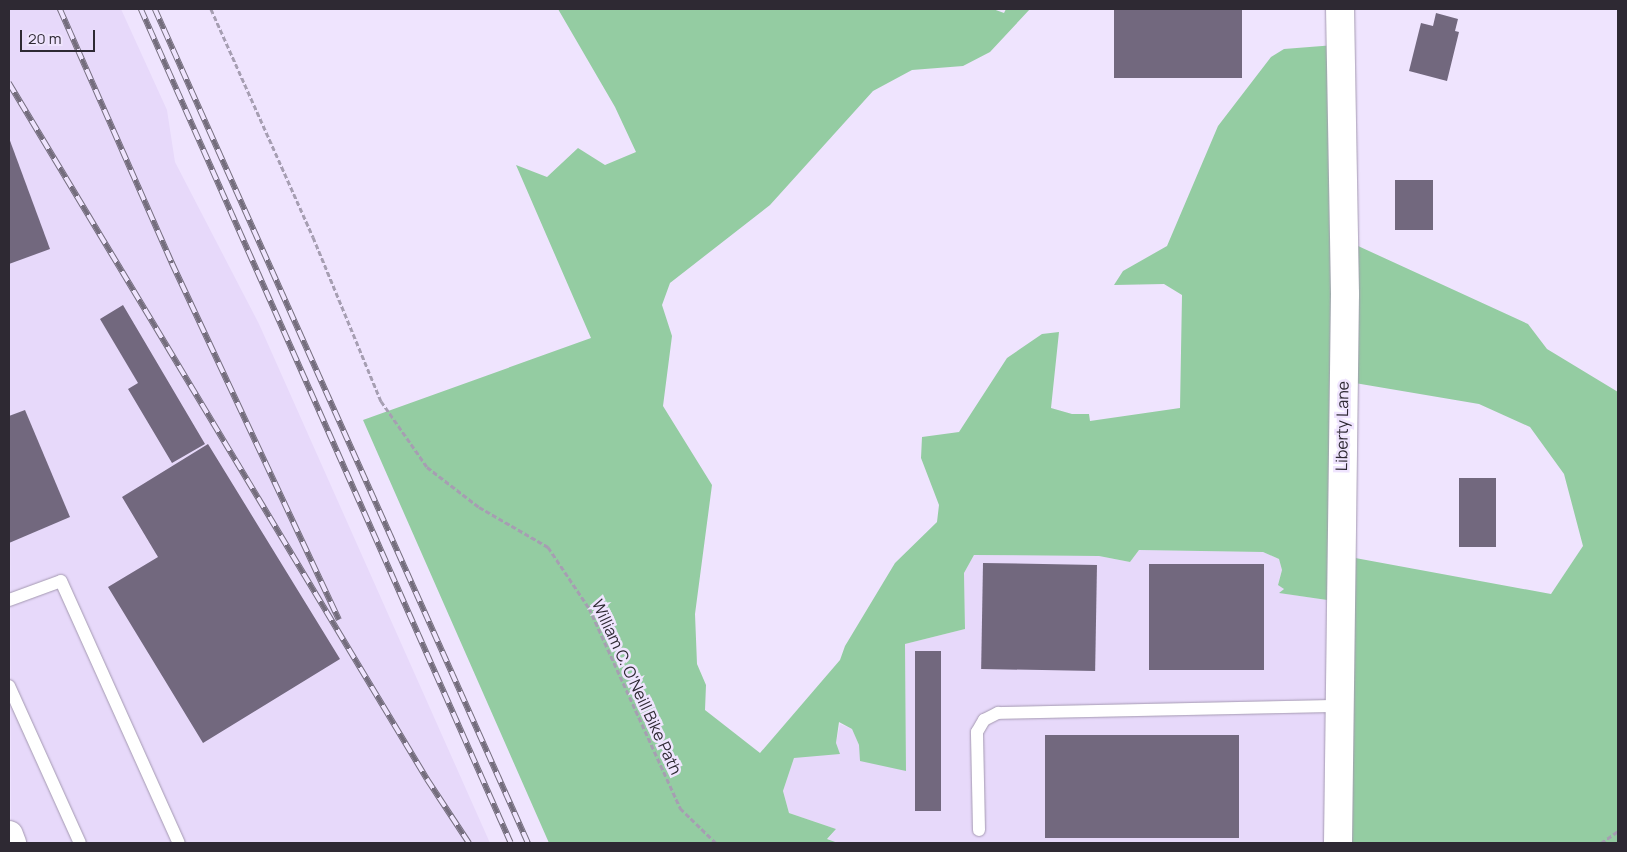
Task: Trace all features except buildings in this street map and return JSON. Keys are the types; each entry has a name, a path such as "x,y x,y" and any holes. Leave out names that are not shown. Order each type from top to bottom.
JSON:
{"street":[{"name":"Liberty Lane","path":"1338,843 1338,706 1345,294 1340,9"},
{"path":"9,835 12,843"}],"lane":[{"path":"9,600 61,581 179,843"},
{"path":"9,686 80,843"},
{"path":"979,830 977,732 984,720 998,713 1338,706"}],"path":[{"name":"William C. O'Neill Bike Path","path":"211,9 314,237 366,367 399,432 427,467 455,491 548,547 589,608 680,808 716,843"},
{"path":"1601,843 1618,831"}],"shaded area":[{"path":"9,9 121,9 167,110 175,162 259,324 490,843 11,843"},
{"path":"1139,550 1263,552 1279,559 1282,570 1278,584 1284,588 1280,593 1334,601 1338,843 838,843 828,839 836,829 789,813 783,791 794,758 836,743 840,724 852,729 859,745 906,771 905,644 965,629 964,573 974,555 1099,556 1130,562"}],"green space":[{"path":"558,9 993,9 1004,13 1006,9 1030,9 990,52 963,66 912,70 873,91 770,205 670,283 662,305 672,336 663,406 712,485 695,614 697,664 706,685 705,710 760,753 840,660 845,646 895,563 937,522 939,505 921,458 922,437 959,432 1007,358 1042,334 1059,332 1051,408 1072,414 1089,414 1090,421 1180,408 1182,295 1164,284 1114,285 1123,271 1167,246 1218,126 1271,57 1284,49 1335,45 1345,240 1528,324 1547,349 1618,392 1618,843 1338,843 1334,601 1279,593 1284,589 1278,585 1282,570 1279,559 1263,552 1139,550 1130,562 1099,556 974,555 964,573 965,629 905,644 906,771 860,761 859,745 852,729 839,722 836,743 840,754 794,758 783,791 789,813 836,829 827,839 838,843 549,843 363,420 591,338 516,165 547,177 578,148 605,165 636,152 615,107","holes":["1343,381 1479,404 1530,427 1564,474 1583,546 1551,594 1339,555"]}],"railway":[{"path":"60,9 172,263 339,620"},
{"path":"141,9 511,843"},
{"path":"155,9 528,843"},
{"path":"9,83 427,779 469,843"}]}
